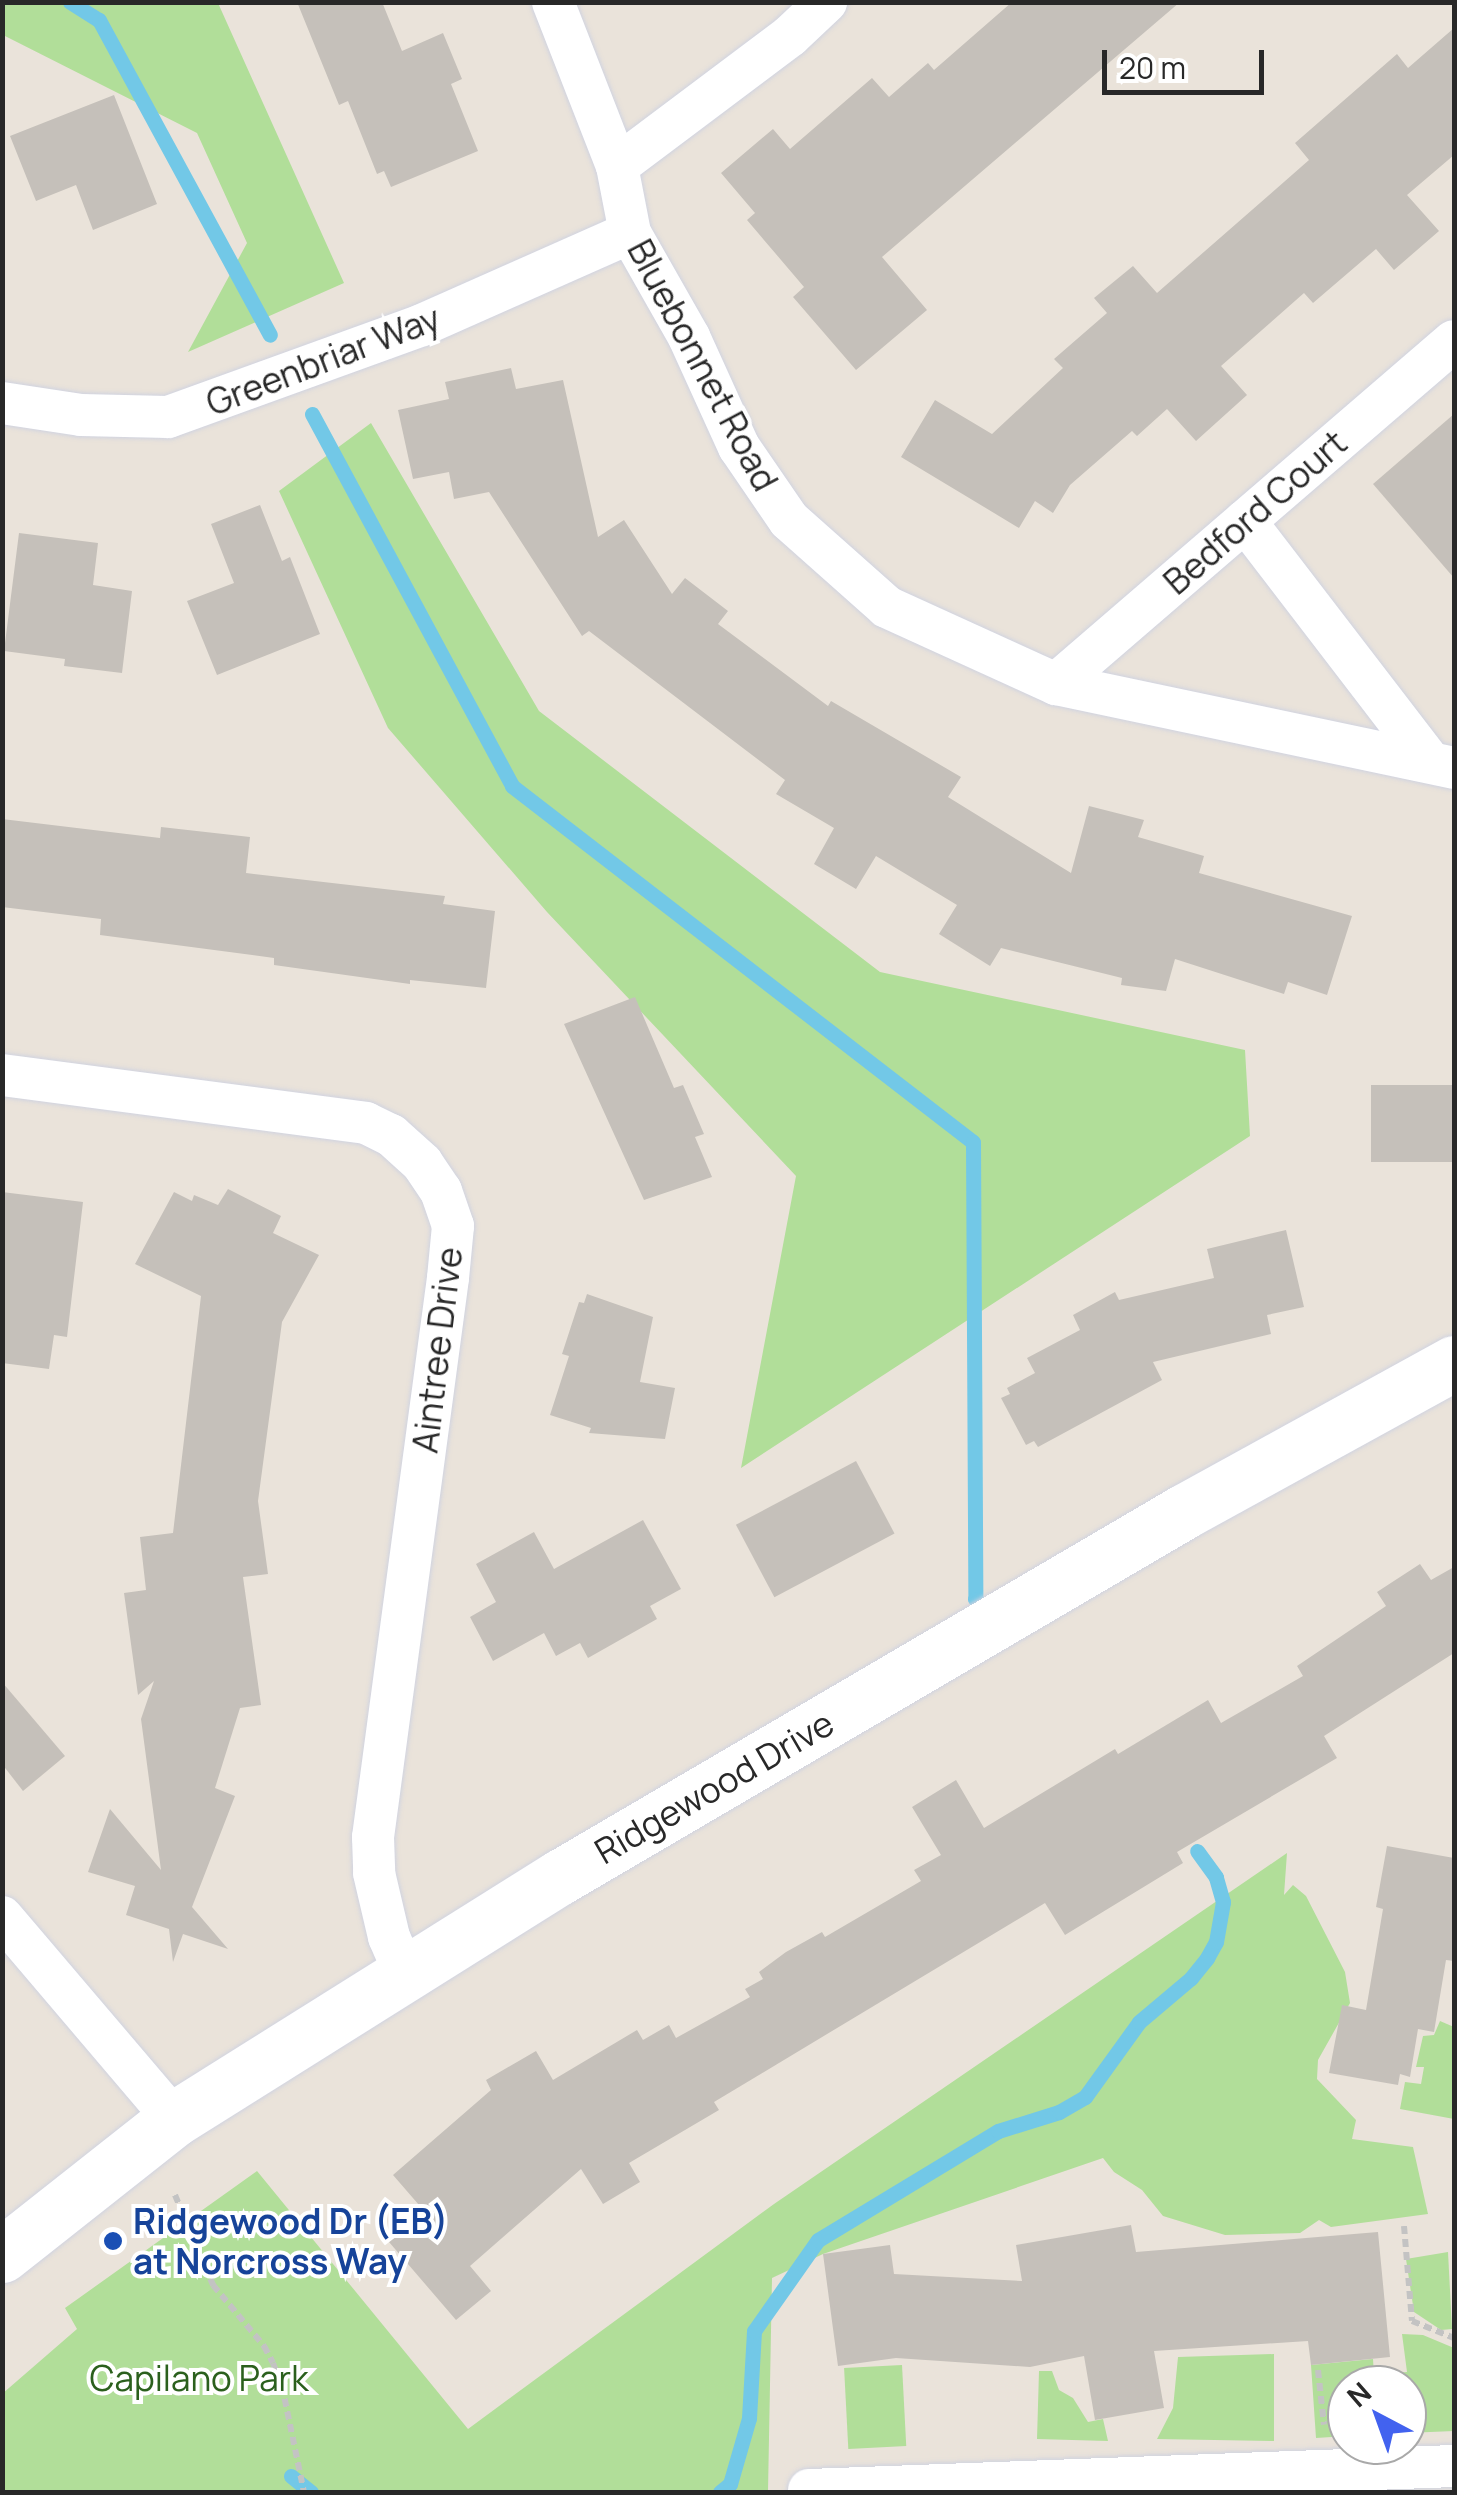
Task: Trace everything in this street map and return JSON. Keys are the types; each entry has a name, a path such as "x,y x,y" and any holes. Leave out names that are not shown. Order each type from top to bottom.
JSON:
{"main road":[{"name":"Ridgewood Drive","path":"2,2255 174,2118 560,1877 1166,1522 1454,1363"}],"street":[{"name":"Bluebonnet Road","path":"553,2 616,166 630,233 689,337 739,447 789,520 887,607 1056,684 1442,765"},
{"path":"616,166 790,36 826,2"},
{"name":"Greenbriar Way","path":"2,403 81,415 168,417 422,325 630,233"},
{"name":"Bedford Court","path":"1056,684 1454,341"},
{"name":"Bluebonnet Road","path":"1245,521 1442,765"},
{"name":"Aintree Drive","path":"2,1075 366,1123 391,1135 422,1163 441,1191 453,1226 448,1278 373,1837 382,1905 405,1974"},
{"path":"2,1917 174,2118"},
{"path":"808,2490 1454,2466"}],"path":[{"path":"176,2195 213,2285 264,2346 273,2363 282,2386 304,2492"},
{"path":"1404,2226 1412,2321 1454,2338"}],"green space":[{"path":"2,3 218,3 344,283 188,352 247,243 197,133 3,35"},
{"path":"371,423 539,711 880,972 1245,1050 1250,1136 741,1468 796,1176 547,912 388,728 279,491"},
{"name":"Capilano Park","path":"1287,1853 1284,1895 1293,1885 1306,1896 1345,1972 1350,2003 1318,2060 1317,2079 1356,2120 1352,2139 1413,2147 1428,2214 1331,2227 1319,2220 1300,2233 1225,2235 1163,2216 1142,2190 1114,2172 1103,2158 823,2254 772,2278 768,2492 3,2492 2,2394 77,2329 65,2308 257,2171 468,2429 774,2204"},
{"path":"1440,2021 1454,2027 1454,2119 1400,2109 1405,2082 1421,2084 1424,2067 1416,2067 1423,2036 1434,2035"},
{"path":"1448,2252 1452,2329 1441,2330 1414,2312 1406,2259"},
{"path":"1402,2334 1423,2335 1454,2348 1454,2431 1427,2432 1427,2365 1406,2365"},
{"path":"1274,2354 1274,2441 1157,2439 1173,2408 1178,2357"},
{"path":"1373,2359 1373,2365 1327,2365 1327,2437 1316,2438 1311,2365"},
{"path":"902,2365 906,2446 848,2449 844,2368"},
{"path":"1039,2371 1052,2371 1059,2390 1073,2398 1088,2422 1103,2419 1108,2441 1037,2439"}],"building":[{"path":"297,2 382,2 402,51 443,33 462,79 451,84 478,151 391,187 384,171 377,174 348,101 339,105"},
{"path":"1012,2 1180,2 882,257 927,310 856,370 793,297 804,287 747,220 755,213 721,173 773,129 790,149 872,78 889,97 928,63 934,70"},
{"path":"1454,28 1454,155 1407,195 1439,231 1394,270 1376,249 1313,303 1304,293 1221,366 1247,395 1196,441 1167,409 1137,436 1132,431 1070,485 1053,513 1035,501 1019,528 901,457 935,400 992,434 1063,368 1054,359 1107,313 1094,298 1133,266 1157,293 1309,160 1295,143 1397,54 1408,68"},
{"path":"114,95 157,204 93,230 76,185 36,201 10,136"},
{"path":"511,368 516,389 563,380 598,537 624,520 672,594 685,578 728,611 718,624 828,706 831,701 961,777 948,797 1071,873 1089,806 1144,820 1138,837 1204,856 1199,873 1352,916 1327,995 1288,982 1284,994 1175,959 1166,991 1121,985 1122,978 1001,948 990,966 939,934 957,905 876,856 856,889 814,864 834,828 776,794 785,780 589,631 582,636 489,492 454,499 449,472 413,479 398,410 449,399 445,382"},
{"path":"1454,414 1454,578 1373,484"},
{"path":"260,505 282,561 290,557 320,634 217,675 187,601 234,583 211,524"},
{"path":"19,533 98,543 93,585 132,591 122,673 64,666 65,659 4,651"},
{"path":"2,819 160,838 161,827 250,837 246,873 445,896 443,904 495,911 486,988 410,980 410,984 274,965 274,958 100,935 101,919 2,907"},
{"path":"635,997 674,1088 683,1085 704,1134 695,1137 712,1177 644,1200 564,1024"},
{"path":"1371,1085 1454,1085 1454,1162 1371,1162"},
{"path":"228,1189 281,1216 273,1233 319,1255 282,1322 258,1501 268,1574 243,1577 261,1705 240,1708 215,1788 235,1796 192,1907 228,1949 183,1934 173,1962 169,1929 126,1915 135,1886 88,1872 110,1809 161,1870 141,1719 154,1681 138,1695 124,1593 146,1590 140,1537 173,1533 201,1296 135,1264 174,1192 192,1201 194,1195 218,1205"},
{"path":"2,1192 83,1202 67,1337 54,1335 49,1369 2,1363"},
{"path":"1286,1230 1304,1307 1267,1315 1271,1334 1153,1362 1162,1380 1038,1447 1034,1441 1026,1445 1001,1398 1010,1394 1007,1388 1035,1373 1027,1358 1080,1330 1073,1315 1115,1292 1119,1300 1214,1278 1207,1249"},
{"path":"587,1294 653,1317 640,1382 675,1388 665,1439 589,1433 591,1428 550,1415 569,1356 562,1354 579,1302 584,1303"},
{"path":"856,1461 894,1533 774,1597 736,1525"},
{"path":"643,1520 681,1589 650,1606 657,1619 588,1658 580,1643 556,1656 544,1633 493,1661 470,1617 496,1602 476,1564 534,1532 554,1569"},
{"path":"1420,1564 1431,1580 1454,1567 1454,1653 1324,1736 1337,1758 1177,1852 1183,1863 1065,1935 1045,1903 714,2102 719,2110 629,2163 640,2182 603,2204 581,2169 470,2266 491,2291 456,2320 383,2235 419,2205 393,2175 491,2090 486,2080 536,2051 553,2080 637,2030 643,2040 669,2025 676,2038 750,1997 745,1989 763,1979 759,1972 786,1952 822,1932 825,1937 921,1881 914,1870 941,1855 912,1807 956,1780 984,1828 1115,1749 1118,1754 1208,1700 1221,1723 1303,1676 1297,1666 1386,1606 1377,1592"},
{"path":"2,1682 65,1756 23,1791 2,1764"},
{"path":"1387,1846 1454,1858 1454,1961 1446,1960 1434,2032 1418,2029 1410,2077 1400,2074 1398,2085 1329,2073 1342,2005 1366,2010 1383,1909 1376,1907"},
{"path":"1131,2225 1136,2252 1378,2232 1390,2357 1311,2365 1308,2341 1154,2351 1164,2408 1095,2420 1084,2356 1030,2367 896,2358 838,2366 823,2254 890,2245 894,2274 1022,2281 1016,2245"}],"waterway":[{"path":"70,2 99,20 270,335"},
{"path":"312,414 512,786 973,1142 975,1599 983,1607"},
{"path":"720,2492 730,2484 749,2418 754,2331 818,2240 998,2131 1059,2112 1085,2097 1139,2022 1191,1978 1207,1958 1216,1942 1223,1902 1216,1877 1197,1851"},
{"path":"291,2476 311,2492"}],"place":[{"name":"Ridgewood Dr (EB) at Norcross Way","path":"113,2241"}]}
